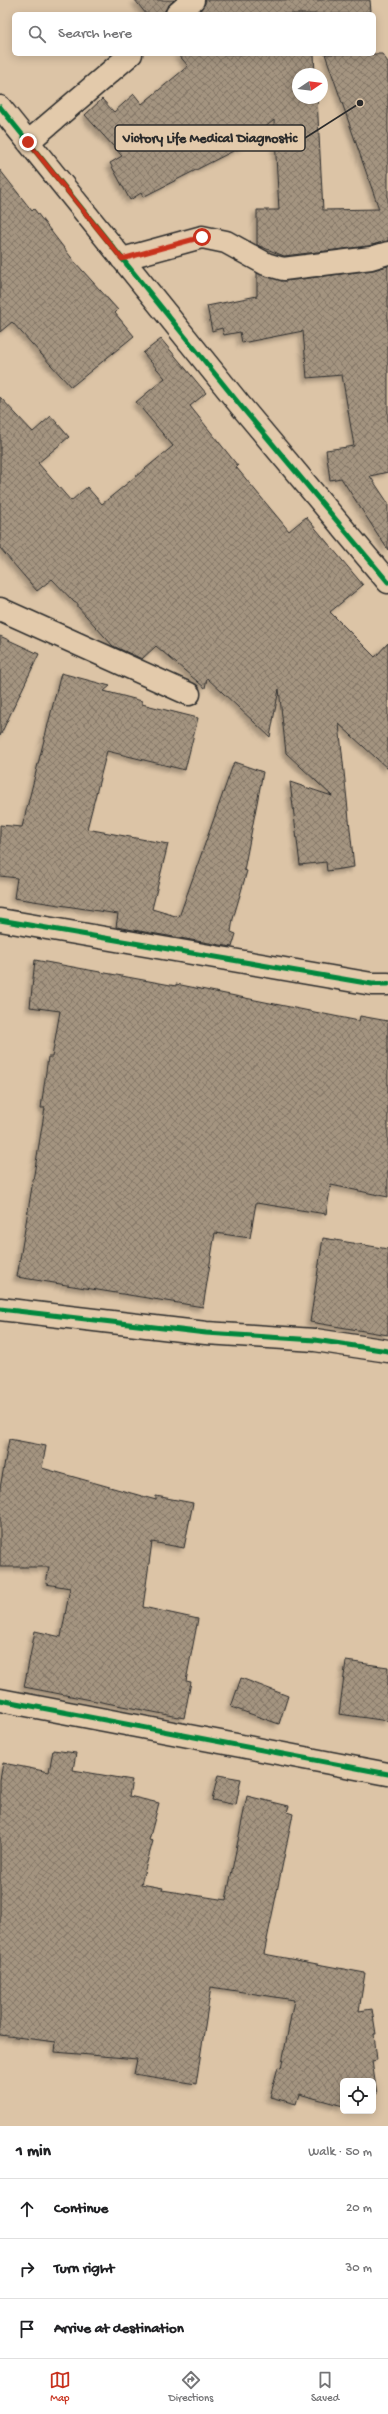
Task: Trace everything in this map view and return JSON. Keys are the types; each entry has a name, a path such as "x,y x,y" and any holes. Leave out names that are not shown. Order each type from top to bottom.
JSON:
{"street":[{"path":"179,12 193,0"},
{"path":"28,142 129,56"},
{"path":"0,107 240,405 388,582"},
{"path":"122,259 202,237 226,242 266,264 283,269 371,258 388,252"},
{"path":"0,609 189,694"},
{"path":"0,920 372,984 388,984"},
{"path":"0,1309 206,1333 315,1340 388,1352"},
{"path":"0,1700 388,1774"}],"building":[{"path":"135,0 174,0 165,12 144,12"},
{"path":"205,0 370,0 371,11 198,12 205,4"},
{"path":"376,54 382,54 388,62 388,241 368,246 284,256 257,245 257,210 279,210 274,120 243,146 143,197 141,193 130,200 110,163 122,156 85,115 102,99 114,112 134,94 142,104 188,66 180,56 314,56 315,68 292,68 292,104 317,104 323,210 379,209 326,56 376,56"},
{"path":"0,170 32,211 34,209 74,261 118,310 115,313 134,336 71,387 12,322 0,332"},
{"path":"388,266 388,472 370,476 388,503 388,550 341,478 330,480 326,450 354,446 342,375 307,378 303,331 242,343 240,332 224,335 222,328 212,331 207,306 257,296 257,273 285,281 373,270"},
{"path":"161,339 206,393 190,406 238,466 236,467 289,531 306,517 363,585 330,612 375,657 388,643 388,769 339,724 354,867 327,871 326,862 300,865 290,782 332,796 286,753 279,689 270,737 207,678 205,688 156,646 142,659 113,646 78,607 78,604 74,602 52,579 37,591 0,548 0,397 33,432 51,416 69,437 38,463 71,501 87,487 102,504 173,446 136,402 165,378 143,353"},
{"path":"0,636 39,654 0,736"},
{"path":"61,673 110,686 104,691 142,701 142,704 198,718 185,770 107,751 87,829 168,844 152,909 179,917 234,762 263,772 244,870 247,871 233,919 231,932 236,934 232,947 116,927 118,914 14,898 17,878 0,876 0,825 22,827"},
{"path":"35,960 176,986 176,984 359,1021 360,1016 388,1021 388,1197 331,1185 326,1214 256,1203 250,1238 215,1233 203,1307 17,1277 45,1108 41,1108 48,1057 52,1057 60,1011 30,1007"},
{"path":"323,1238 388,1249 388,1335 310,1322"},
{"path":"9,1439 46,1446 42,1468 156,1500 156,1496 193,1503 184,1548 152,1542 143,1607 198,1619 186,1681 191,1682 184,1718 24,1687 35,1631 61,1637 70,1588 46,1584 49,1567 0,1567 0,1488"},
{"path":"346,1661 388,1667 388,1721 339,1714"},
{"path":"241,1678 288,1696 279,1724 231,1707"},
{"path":"53,1750 76,1753 73,1770 132,1780 129,1796 159,1803 149,1840 153,1841 141,1884 163,1888 162,1890 226,1900 247,1796 289,1806 287,1812 293,1814 264,1954 365,1973 359,2011 372,2009 376,2034 374,2034 377,2060 372,2061 375,2078 340,2078 340,2105 299,2094 296,2104 270,2097 278,2067 281,2068 294,2000 211,1987 196,2084 134,2074 137,2059 55,2052 56,2042 0,2035 0,1780 3,1763 49,1772"},
{"path":"218,1775 241,1779 236,1805 212,1800"}],"cycle path":[{"path":"0,107 240,405 388,582"},
{"path":"0,920 372,984 388,984"},
{"path":"0,1309 206,1333 315,1340 388,1351"},
{"path":"0,1700 388,1774"}],"place":[{"name":"Victory Life Medical Diagnostic","path":"360,103"}],"route":[{"path":"28,142 122,259 202,237"}]}
